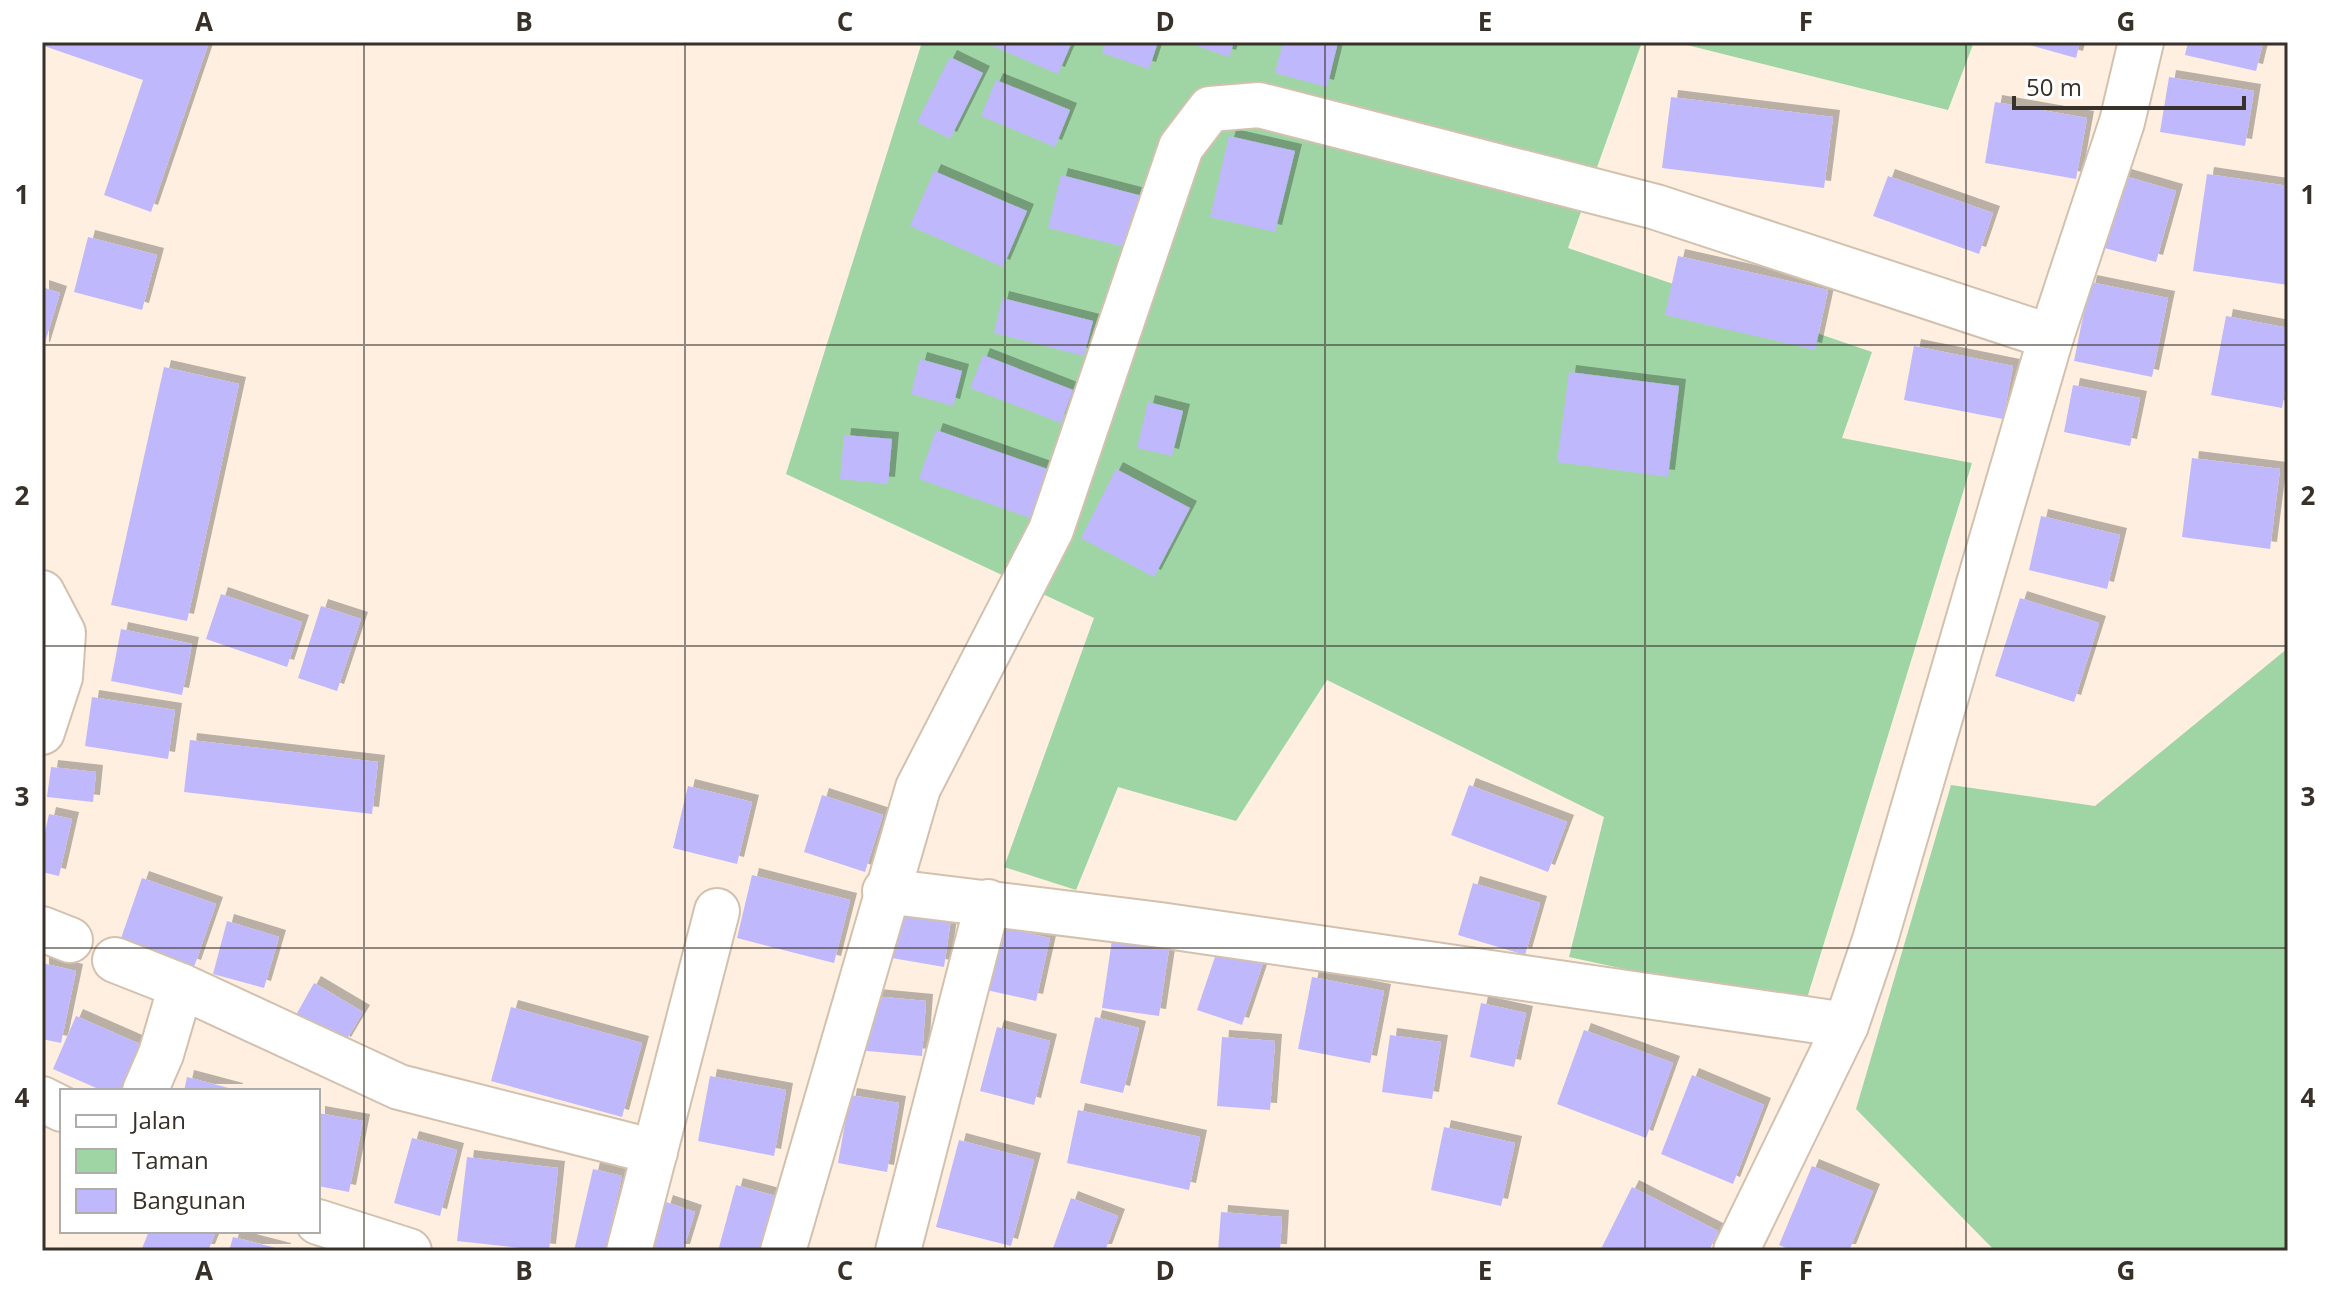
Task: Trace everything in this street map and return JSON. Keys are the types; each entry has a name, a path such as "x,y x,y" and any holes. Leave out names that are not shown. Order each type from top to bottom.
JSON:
{"street":[{"path":"1736,1251 1846,1025 1875,940 2051,337 2122,122 2141,42"},
{"path":"783,1251 885,891 918,788 1051,530 1181,147 1210,109 1259,105 1656,207 2051,337"},
{"path":"42,593 63,633 60,677 42,732"},
{"path":"885,891 988,902 1846,1025"},
{"path":"898,1251 988,902"},
{"path":"629,1251 717,911"},
{"path":"115,960 181,986 399,1087 655,1152"},
{"path":"146,1089 161,1054 181,986"},
{"path":"42,1099 60,1108"},
{"path":"320,1223 409,1251"}],"green space":[{"path":"922,42 1642,42 1568,248 1872,352 1842,438 1972,463 1804,1008 1569,957 1604,817 1327,680 1236,821 1118,787 1076,890 1004,867 1094,618 786,474"},
{"path":"1675,42 1974,42 1948,110"},
{"path":"2288,648 2288,1251 1995,1251 1856,1109 1951,785 2095,806"}],"building":[{"path":"42,42 209,42 151,212 104,195 143,80 44,46 42,52"},
{"path":"983,42 1072,42 1058,74"},
{"path":"1106,42 1158,42 1149,69 1102,53"},
{"path":"1185,42 1234,42 1229,57"},
{"path":"1283,42 1338,42 1327,87 1275,73"},
{"path":"2019,42 2080,42 2076,58"},
{"path":"2188,42 2263,42 2256,71 2185,55"},
{"path":"950,57 983,73 950,139 917,122"},
{"path":"2169,77 2254,91 2245,146 2160,132"},
{"path":"996,80 1070,110 1055,147 981,116"},
{"path":"1671,97 1833,117 1824,188 1662,168"},
{"path":"1995,102 2087,118 2076,179 1985,163"},
{"path":"1229,136 1295,151 1275,232 1210,217"},
{"path":"934,171 1027,211 1003,267 910,226"},
{"path":"2207,174 2288,186 2288,285 2193,271"},
{"path":"1061,175 1146,197 1133,249 1048,228"},
{"path":"2121,175 2176,191 2156,262 2101,247"},
{"path":"1888,176 1993,213 1979,254 1873,216"},
{"path":"88,237 157,255 142,310 74,292"},
{"path":"1678,256 1828,290 1815,350 1665,315"},
{"path":"2090,282 2168,298 2152,377 2074,361"},
{"path":"42,287 60,293 43,349 42,349"},
{"path":"1002,298 1093,321 1084,356 994,333"},
{"path":"2226,316 2288,328 2288,376 2282,408 2211,395"},
{"path":"1914,346 2013,366 2003,419 1904,400"},
{"path":"983,355 1073,390 1061,423 970,388"},
{"path":"920,359 962,371 953,406 911,394"},
{"path":"164,367 239,384 187,621 111,605"},
{"path":"1569,372 1679,386 1668,477 1557,462"},
{"path":"2073,385 2140,398 2130,446 2064,432"},
{"path":"1148,402 1183,411 1172,456 1137,448"},
{"path":"936,430 1053,471 1036,520 919,479"},
{"path":"844,435 892,439 888,484 840,479"},
{"path":"2192,458 2280,469 2270,549 2182,537"},
{"path":"1116,469 1190,508 1154,577 1081,538"},
{"path":"2041,516 2120,535 2107,589 2029,570"},
{"path":"221,594 302,622 287,667 206,639"},
{"path":"2020,598 2099,623 2074,702 1995,676"},
{"path":"321,606 361,619 337,691 298,678"},
{"path":"121,629 192,644 182,695 111,681"},
{"path":"92,697 175,710 168,759 85,746"},
{"path":"190,740 378,762 372,814 184,792"},
{"path":"51,767 96,772 93,802 47,797"},
{"path":"1469,785 1567,822 1548,872 1451,835"},
{"path":"688,786 752,802 737,864 673,848"},
{"path":"822,795 883,815 865,872 804,852"},
{"path":"49,814 72,819 59,876 42,872 42,846"},
{"path":"752,875 850,900 834,963 737,938"},
{"path":"142,878 216,904 194,967 120,941"},
{"path":"1473,883 1540,903 1525,955 1458,935"},
{"path":"894,910 951,919 944,967 886,957"},
{"path":"227,921 279,937 264,988 213,974"},
{"path":"991,925 1050,938 1036,1001 977,988"},
{"path":"1221,939 1266,954 1242,1025 1197,1010"},
{"path":"1112,940 1169,949 1159,1016 1102,1008"},
{"path":"42,963 76,971 61,1043 42,1039"},
{"path":"1312,977 1384,991 1370,1063 1298,1049"},
{"path":"314,983 363,1012 344,1044 296,1015"},
{"path":"862,995 926,1001 922,1056 857,1050"},
{"path":"1481,1003 1526,1013 1514,1067 1470,1057"},
{"path":"511,1007 642,1043 622,1117 491,1081"},
{"path":"76,1016 156,1051 140,1089 98,1089 53,1069"},
{"path":"1095,1017 1139,1028 1123,1093 1080,1083"},
{"path":"997,1027 1050,1041 1034,1105 980,1091"},
{"path":"1584,1030 1673,1063 1646,1138 1557,1104"},
{"path":"1390,1035 1441,1042 1432,1099 1382,1092"},
{"path":"1222,1037 1275,1041 1270,1110 1217,1106"},
{"path":"1692,1075 1764,1105 1733,1184 1661,1154"},
{"path":"710,1076 786,1090 774,1156 698,1141"},
{"path":"187,1077 232,1089 184,1089"},
{"path":"850,1095 899,1103 887,1172 838,1163"},
{"path":"1078,1110 1200,1137 1189,1190 1067,1163"},
{"path":"320,1113 363,1121 349,1192 320,1186"},
{"path":"1444,1127 1515,1143 1501,1206 1431,1190"},
{"path":"412,1138 457,1150 440,1216 394,1203"},
{"path":"959,1140 1034,1160 1011,1246 936,1227"},
{"path":"467,1157 558,1168 549,1251 457,1241"},
{"path":"1812,1166 1873,1191 1849,1251 1793,1251 1779,1245"},
{"path":"593,1169 622,1176 605,1251 574,1251"},
{"path":"736,1185 776,1196 762,1251 718,1251"},
{"path":"1632,1187 1718,1231 1709,1251 1600,1251"},
{"path":"1071,1198 1118,1216 1105,1251 1052,1251"},
{"path":"666,1202 695,1212 683,1251 651,1251"},
{"path":"1221,1212 1282,1217 1280,1251 1218,1251"},
{"path":"148,1233 215,1233 208,1251 141,1251"},
{"path":"233,1237 284,1250 284,1251 229,1251"}]}
